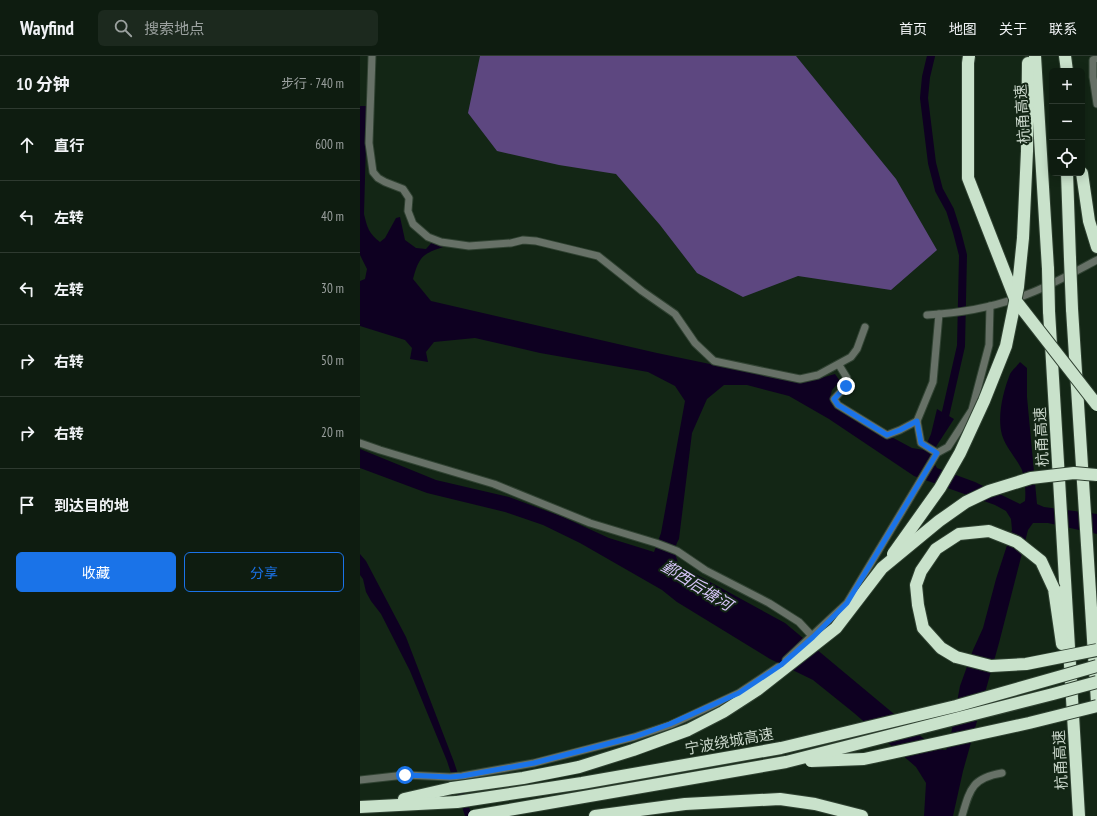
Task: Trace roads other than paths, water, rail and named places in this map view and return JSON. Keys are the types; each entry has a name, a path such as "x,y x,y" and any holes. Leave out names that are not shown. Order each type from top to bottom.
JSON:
{"highway":[{"path":"969,56 968,178 1016,301 1097,405"},
{"path":"366,806 451,783 523,778 579,767 633,750 688,730 723,712 757,690 836,628 940,488 960,453 984,401 1006,346 1018,287 1023,238 1027,151 1028,56"},
{"name":"杭甬高速","path":"1035,56 1079,811"},
{"path":"1063,68 1064,56"},
{"path":"1064,56 1067,68"},
{"path":"1067,176 1072,309 1097,702"},
{"path":"1082,176 1089,221 1097,247"},
{"path":"882,568 939,521 966,502 989,491 1031,478 1074,473 1097,475"},
{"path":"1074,730 1054,589 1041,561 1017,542 989,531 959,534 936,549 921,571 916,585 918,605 923,628 941,648 956,657 991,666 1026,664 1097,650"},
{"name":"宁波绕城高速","path":"366,806 457,802 582,783 781,748 956,706 1097,666"},
{"name":"宁波绕城高速","path":"474,816 786,762 1097,682"},
{"path":"786,762 864,759 1029,723 1097,706"},
{"path":"595,816 686,804 780,799 815,804 862,816"}],"street":[{"path":"372,56 369,143 373,172 384,182 403,189 409,198 408,211 413,224 428,236 441,242 469,246 511,243 523,240 536,241 598,256 642,291 675,314 695,343 714,361 800,379 818,375 839,365 851,357 857,349 865,327"},
{"path":"1097,58 1093,60 1093,78 1097,104"},
{"path":"927,314 942,314 979,309 1030,294 1097,260"},
{"path":"360,780 405,775 451,783 462,776 534,763 641,735 670,724 739,693 781,665 813,637 847,603 935,456 948,447 972,410 988,345 990,306"},
{"path":"935,456 921,443 917,421 933,382 942,314"},
{"path":"839,365 847,378 846,386 834,399 838,405 887,435 917,421"},
{"path":"360,443 494,484 590,523 677,551 704,570 769,603 787,614 799,622 813,637"},
{"path":"962,816 969,792 973,787 987,775 1002,773"}],"water":[{"name":"鄞西后塘河","path":"360,106 367,106 364,214 366,223 371,233 380,242 385,238 396,218 400,217 405,240 416,248 426,249 433,241 442,244 443,247 422,257 417,266 413,279 431,301 657,353 777,378 802,381 835,374 840,381 832,390 830,398 845,412 912,448 924,450 931,434 937,409 954,419 930,456 937,468 975,482 1020,504 1025,501 1024,477 1020,466 1002,435 1000,412 1005,388 1011,372 1020,362 1027,368 1027,397 1037,504 1044,507 1097,514 1097,534 1048,523 1033,523 1028,530 999,643 963,771 953,816 924,816 926,783 916,767 854,713 813,680 770,659 677,602 662,590 580,543 543,525 505,512 427,493 360,468 360,449 436,480 509,497 563,517 609,538 654,552 661,533 685,401 675,386 648,372 540,353 475,338 434,342 426,352 428,362 410,359 412,348 405,340 360,326 360,281 365,279 367,269 360,255","holes":["724,385 747,385 789,396 829,419 914,476 995,505 1006,511 1011,519 1012,530 996,579 983,628 960,686 949,745 946,750 936,749 785,623 679,565 675,549 679,539 692,433 707,399"]},
{"path":"360,554 366,561 406,637 454,762 472,816 465,816 447,761 410,671 381,614 366,592 363,579 360,575"}],"waterway":[{"path":"931,56 926,77 924,98 932,163 939,190 950,210 963,255 961,346 943,425"}]}
